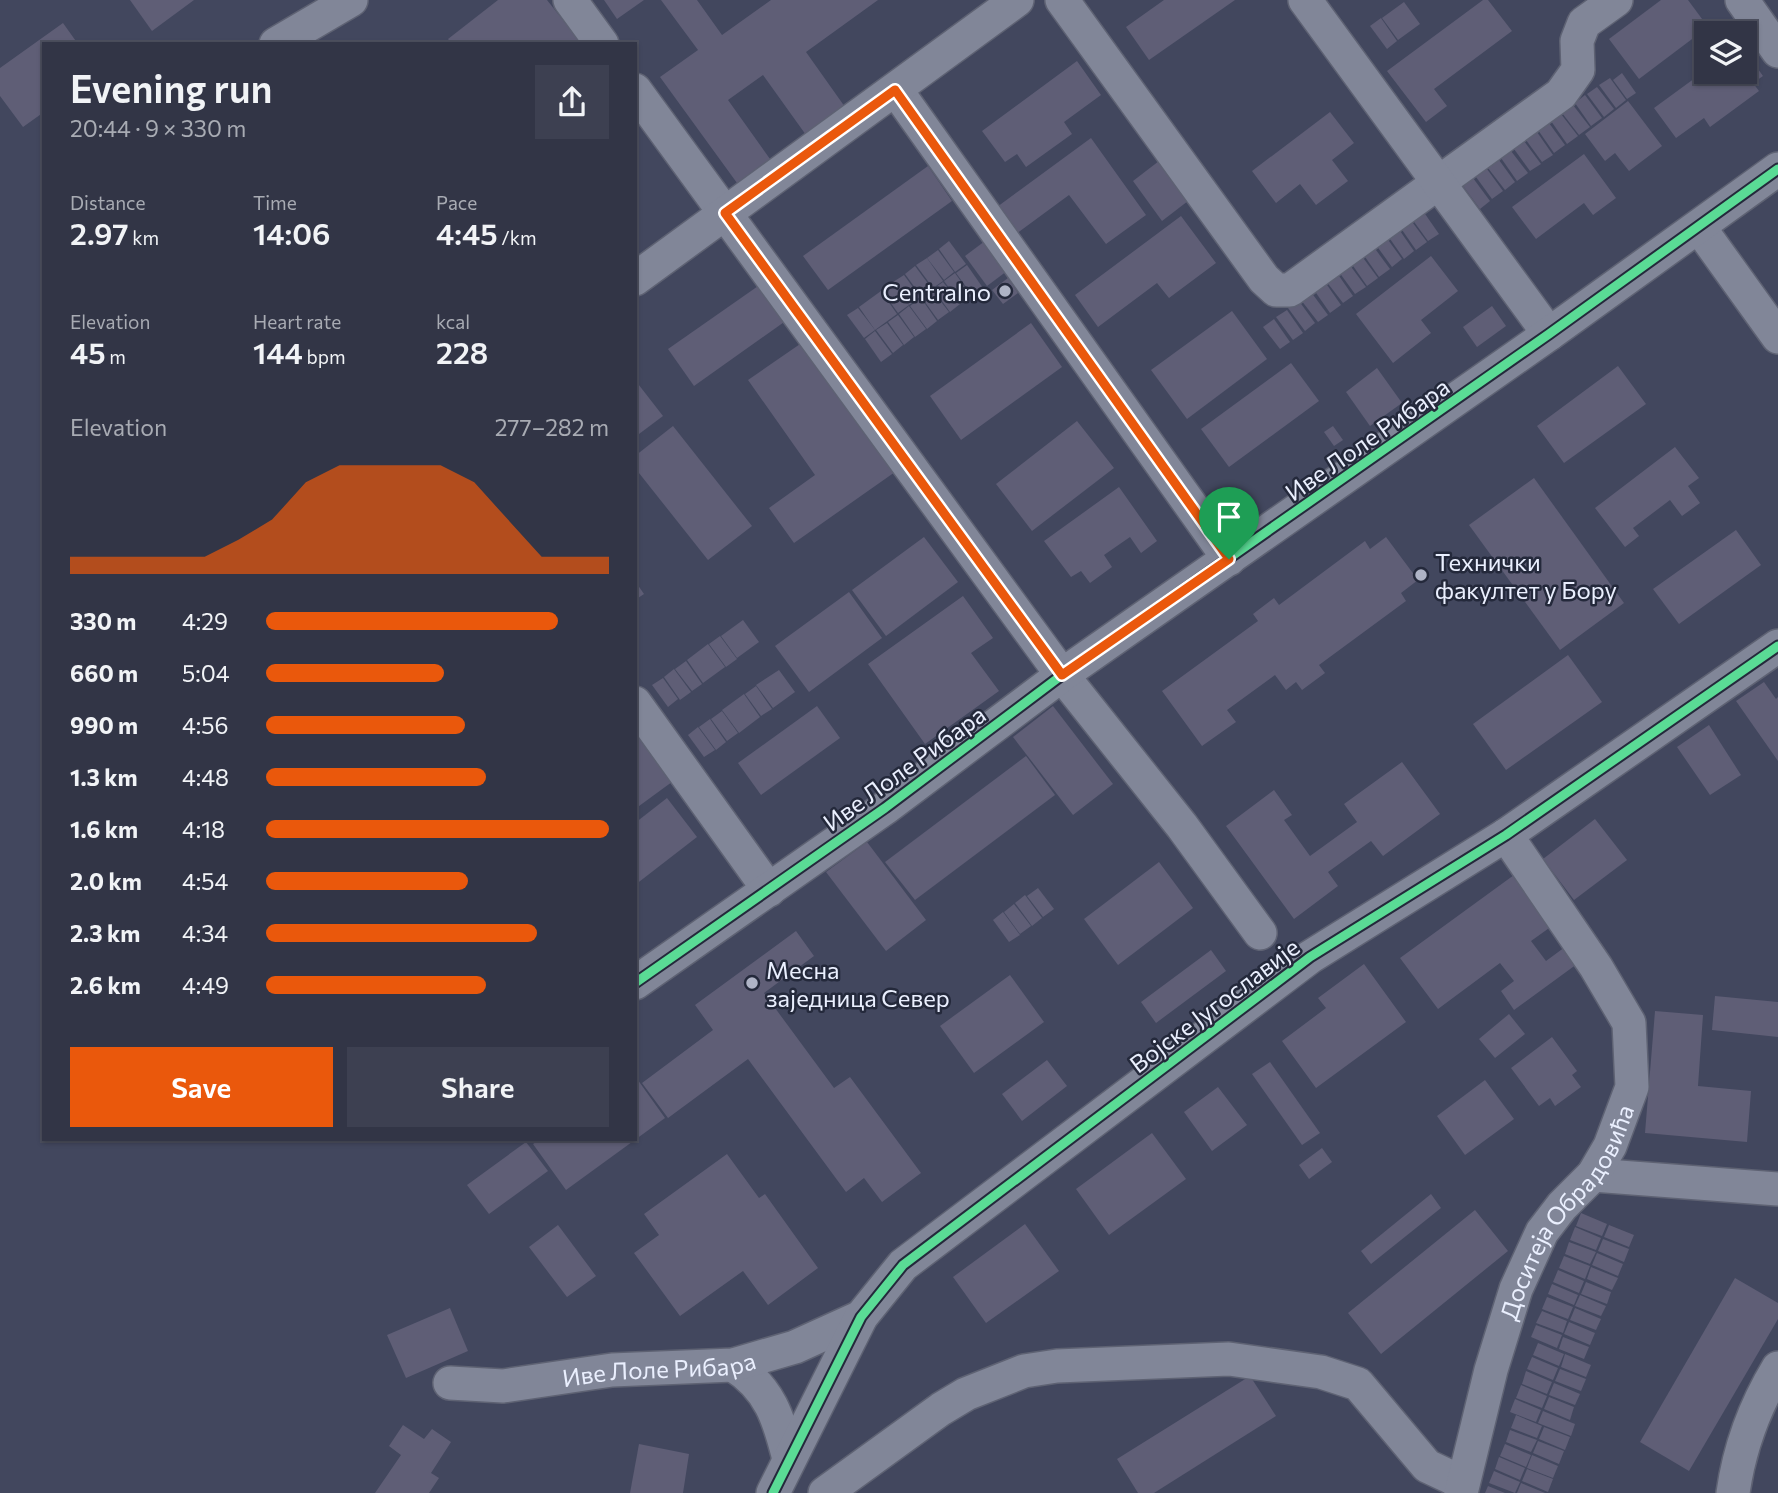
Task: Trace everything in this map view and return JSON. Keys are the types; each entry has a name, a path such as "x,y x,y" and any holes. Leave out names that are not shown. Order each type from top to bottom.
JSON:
{"street":[{"path":"279,42 351,0"},
{"path":"570,0 601,42"},
{"path":"637,278 1017,0"},
{"path":"1062,0 1264,279 1276,290 1290,290 1561,94 1578,70 1577,41 1584,23 1616,0"},
{"path":"1305,0 1549,334"},
{"path":"1742,0 1778,51"},
{"path":"895,90 1229,559"},
{"path":"637,93 1062,675 1182,826 1260,933"},
{"name":"Иве Лоле Рибара","path":"637,982 885,808 1062,675 1699,228 1778,169"},
{"path":"1699,228 1778,337"},
{"name":"Војске Југославије","path":"784,1482 862,1317 903,1265 1310,957 1506,835 1778,646"},
{"path":"637,706 769,890"},
{"name":"Доситеја Обрадовића","path":"1462,1488 1491,1370 1516,1289 1542,1232 1562,1206 1593,1175 1610,1146 1632,1087 1629,1023 1595,967 1506,835"},
{"path":"1593,1175 1778,1189"},
{"name":"Иве Лоле Рибара","path":"450,1383 503,1386 612,1370 733,1365 795,1347 862,1317"},
{"path":"825,1493 966,1394 1024,1371 1057,1366 1229,1359 1321,1371 1358,1384 1427,1466 1462,1488"},
{"path":"733,1365 754,1378 781,1426 784,1482"},
{"path":"1733,1493 1737,1462 1778,1368"}],"building":[{"path":"130,0 194,0 152,31"},
{"path":"498,0 547,0 580,42 450,42 448,39"},
{"path":"604,0 644,0 617,19"},
{"path":"661,0 697,0 722,35 771,0 878,0 806,52 845,107 806,135 763,75 728,100 770,159 737,183 660,77 698,50"},
{"path":"1164,0 1235,0 1149,60 1126,27"},
{"path":"1483,0 1488,0 1512,31 1434,89 1447,106 1426,122 1387,71"},
{"path":"1661,0 1688,0 1704,21 1694,21 1694,38 1639,79 1609,39"},
{"path":"1404,2 1420,24 1398,40 1382,18"},
{"path":"1381,18 1397,41 1387,49 1370,26"},
{"path":"63,23 77,42 42,42 42,113 23,127 0,96 0,68"},
{"path":"1077,61 1101,95 1064,122 1072,134 1026,167 1017,154 1005,162 982,131"},
{"path":"1757,68 1763,76 1757,80"},
{"path":"1622,73 1636,93 1627,99 1613,80"},
{"path":"1610,78 1626,100 1616,108 1599,85"},
{"path":"1694,79 1694,84 1754,84 1759,91 1710,127 1704,118 1676,138 1654,108"},
{"path":"1597,87 1614,109 1604,117 1587,94"},
{"path":"1585,95 1602,118 1591,126 1575,103"},
{"path":"1628,101 1662,146 1629,171 1615,153 1605,161 1585,134"},
{"path":"1573,105 1590,127 1579,135 1562,113"},
{"path":"1330,112 1354,143 1332,160 1348,181 1316,205 1300,184 1276,203 1252,171"},
{"path":"1561,114 1578,136 1567,144 1551,121"},
{"path":"1549,123 1565,145 1554,153 1538,130"},
{"path":"1537,132 1553,155 1542,162 1526,140"},
{"path":"1091,138 1146,215 1106,244 1069,195 1016,234 997,207"},
{"path":"1524,141 1541,164 1530,171 1514,149"},
{"path":"1511,151 1528,173 1517,181 1501,158"},
{"path":"1584,154 1616,198 1593,215 1584,203 1536,239 1512,207"},
{"path":"1499,160 1515,182 1505,190 1488,168"},
{"path":"1159,161 1188,201 1162,221 1133,181"},
{"path":"928,166 952,201 828,290 803,256"},
{"path":"1487,169 1503,191 1492,199 1476,177"},
{"path":"1473,178 1490,201 1480,209 1463,186"},
{"path":"1423,211 1439,234 1428,241 1412,219"},
{"path":"1181,216 1216,263 1169,298 1157,283 1098,327 1075,295"},
{"path":"1410,219 1427,242 1416,250 1400,227"},
{"path":"1398,228 1414,251 1404,259 1388,236"},
{"path":"1386,237 1402,259 1392,267 1376,245"},
{"path":"949,241 966,264 955,272 939,249"},
{"path":"985,241 1007,271 987,286 965,256"},
{"path":"1373,246 1390,269 1379,277 1363,254"},
{"path":"938,250 954,272 944,280 927,258"},
{"path":"1361,255 1378,278 1367,286 1351,263"},
{"path":"1431,256 1458,291 1421,320 1431,333 1393,363 1356,314"},
{"path":"927,258 943,281 933,288 916,265"},
{"path":"1349,264 1366,287 1355,294 1339,272"},
{"path":"967,265 983,288 972,295 956,273"},
{"path":"915,266 932,289 921,296 905,274"},
{"path":"955,273 971,296 961,304 944,281"},
{"path":"1337,273 1353,296 1343,303 1326,281"},
{"path":"904,275 920,297 909,305 893,282"},
{"name":"Centralno","path":"1008,278 1018,293 1003,304 992,290"},
{"path":"943,282 960,304 950,312 933,289"},
{"path":"1325,282 1341,305 1330,313 1314,290"},
{"path":"892,283 909,305 898,313 882,291"},
{"path":"761,284 787,320 694,386 668,349"},
{"path":"932,290 949,312 938,320 922,298"},
{"path":"881,291 897,314 875,330 859,307"},
{"path":"1311,292 1328,315 1318,322 1301,300"},
{"path":"921,298 937,321 927,329 910,306"},
{"path":"1299,301 1315,323 1305,331 1288,308"},
{"path":"909,306 926,329 915,337 899,314"},
{"path":"1492,306 1506,326 1477,347 1463,327"},
{"path":"858,308 875,330 864,338 847,315"},
{"path":"1287,310 1303,333 1293,340 1276,317"},
{"path":"1232,311 1267,359 1187,419 1151,370"},
{"path":"898,315 914,337 904,345 888,322"},
{"path":"1274,319 1290,342 1280,349 1263,327"},
{"path":"887,323 903,345 893,353 876,330"},
{"path":"1031,323 1062,367 961,440 930,396"},
{"path":"875,331 892,354 881,362 865,339"},
{"path":"803,342 895,472 794,543 769,508 815,475 748,380"},
{"path":"1291,363 1319,401 1229,467 1201,429"},
{"path":"1618,366 1646,404 1564,463 1537,426"},
{"path":"1377,368 1402,403 1370,426 1346,392"},
{"path":"637,383 663,416 637,436"},
{"path":"1077,421 1114,468 1032,531 996,484"},
{"path":"673,426 752,526 708,560 637,471 637,454"},
{"path":"1333,426 1343,440 1334,446 1324,432"},
{"path":"1675,447 1699,478 1688,486 1700,503 1682,516 1670,500 1633,528 1639,536 1625,547 1595,508"},
{"path":"1534,478 1624,603 1560,650 1469,525"},
{"path":"1119,487 1157,541 1141,553 1130,537 1104,555 1112,567 1090,583 1081,571 1071,577 1044,541"},
{"path":"1736,530 1761,565 1679,624 1653,589"},
{"path":"924,537 958,582 886,636 852,590"},
{"path":"1386,537 1418,580 1401,593 1406,601 1319,665 1325,673 1302,690 1296,682 1286,690 1275,675 1227,710 1236,722 1202,746 1162,691 1258,621 1253,614 1274,598 1279,605 1365,541 1370,549"},
{"path":"637,584 644,594 637,599"},
{"path":"849,592 882,638 809,692 775,646"},
{"path":"963,596 993,638 971,653 999,691 925,744 868,664"},
{"path":"743,620 759,642 737,658 721,636"},
{"path":"720,636 737,659 726,667 709,644"},
{"path":"708,644 725,667 703,683 687,660"},
{"path":"1568,655 1602,702 1506,770 1473,724"},
{"path":"686,661 702,684 692,691 675,669"},
{"path":"674,669 691,692 680,700 664,677"},
{"path":"779,670 795,692 773,708 756,685"},
{"path":"663,678 678,699 668,707 652,685"},
{"path":"1764,682 1776,699 1778,697 1778,761 1736,701"},
{"path":"756,686 772,709 761,716 745,694"},
{"path":"744,694 760,717 739,733 722,710"},
{"path":"817,706 840,738 761,795 738,763"},
{"path":"1053,706 1113,784 1073,815 1013,737"},
{"path":"722,711 738,733 727,741 711,719"},
{"path":"710,719 726,742 716,750 699,727"},
{"path":"1709,725 1741,775 1710,795 1677,747"},
{"path":"637,727 676,779 637,808"},
{"path":"698,727 715,750 704,757 688,735"},
{"path":"1026,756 1055,795 915,900 885,862"},
{"path":"1402,762 1440,814 1383,856 1371,841 1328,872 1338,886 1294,919 1226,826 1274,790 1292,815 1284,820 1310,856 1357,822 1344,804"},
{"path":"667,798 697,837 637,883 637,821"},
{"path":"1595,819 1627,860 1574,900 1543,859"},
{"path":"867,842 926,920 886,951 826,872"},
{"path":"1159,862 1193,908 1118,965 1084,919"},
{"path":"1514,875 1552,926 1531,941 1546,961 1565,947 1577,964 1514,1010 1501,991 1514,981 1500,963 1438,1009 1400,958"},
{"path":"1038,888 1054,909 1043,917 1027,896"},
{"path":"1025,895 1042,918 1032,926 1015,903"},
{"path":"1014,904 1031,926 1020,934 1004,912"},
{"path":"1003,912 1020,935 1009,942 993,920"},
{"path":"796,931 814,956 764,993 834,1088 850,1077 921,1173 882,1202 864,1178 846,1192 748,1059 668,1118 642,1083 713,1030 695,1005"},
{"path":"1211,950 1226,971 1156,1023 1141,1002"},
{"path":"1364,964 1406,1022 1316,1088 1282,1041 1326,1008 1318,998"},
{"path":"1010,975 1044,1022 974,1073 940,1026"},
{"path":"1715,996 1778,1002 1778,1037 1712,1030"},
{"path":"1655,1011 1703,1015 1698,1086 1751,1091 1747,1142 1645,1133"},
{"path":"1509,1014 1525,1034 1495,1058 1479,1039"},
{"path":"1552,1037 1577,1071 1572,1075 1581,1087 1555,1106 1550,1098 1539,1106 1511,1068"},
{"path":"1047,1060 1067,1086 1022,1121 1002,1094"},
{"path":"1270,1062 1320,1133 1302,1145 1252,1074"},
{"path":"637,1079 665,1118 637,1138"},
{"path":"1485,1080 1514,1119 1465,1155 1437,1116"},
{"path":"1218,1087 1247,1125 1212,1151 1184,1112"},
{"path":"1152,1133 1186,1179 1109,1235 1076,1189"},
{"path":"537,1141 633,1141 566,1190 533,1144"},
{"path":"526,1142 548,1171 489,1214 467,1185"},
{"path":"1322,1148 1332,1162 1309,1179 1299,1165"},
{"path":"727,1154 759,1198 765,1194 818,1268 768,1305 743,1271 680,1316 634,1253 659,1235 644,1214"},
{"path":"1431,1194 1441,1208 1371,1264 1361,1251"},
{"path":"1475,1210 1508,1251 1381,1354 1348,1313"},
{"path":"1581,1213 1607,1224 1602,1236 1576,1226"},
{"path":"1025,1224 1059,1271 986,1323 953,1277"},
{"path":"558,1225 596,1276 567,1297 529,1247"},
{"path":"1609,1225 1634,1235 1629,1247 1604,1237"},
{"path":"1575,1227 1601,1238 1596,1250 1570,1240"},
{"path":"1603,1239 1629,1249 1624,1262 1598,1251"},
{"path":"1569,1242 1596,1252 1590,1264 1565,1254"},
{"path":"1597,1253 1623,1264 1618,1276 1592,1265"},
{"path":"1564,1256 1590,1266 1585,1279 1559,1268"},
{"path":"1591,1267 1618,1278 1612,1290 1587,1279"},
{"path":"1558,1270 1584,1281 1579,1293 1553,1282"},
{"path":"1735,1278 1778,1303 1778,1319 1689,1471 1640,1442"},
{"path":"1586,1282 1611,1292 1607,1304 1581,1294"},
{"path":"1552,1284 1578,1295 1574,1305 1548,1294"},
{"path":"1580,1295 1606,1306 1601,1316 1575,1306"},
{"path":"1547,1297 1573,1307 1568,1319 1542,1309"},
{"path":"450,1308 468,1351 406,1378 387,1335"},
{"path":"1575,1308 1601,1319 1596,1330 1570,1320"},
{"path":"1542,1311 1567,1321 1563,1333 1536,1323"},
{"path":"1569,1322 1595,1333 1590,1345 1564,1334"},
{"path":"1536,1325 1562,1335 1557,1348 1531,1337"},
{"path":"1563,1337 1589,1347 1584,1359 1559,1349"},
{"path":"1538,1343 1564,1354 1559,1366 1533,1355"},
{"path":"1565,1354 1591,1365 1586,1377 1561,1367"},
{"path":"1532,1357 1558,1368 1553,1380 1527,1369"},
{"path":"1560,1369 1586,1379 1581,1391 1555,1381"},
{"path":"1526,1371 1552,1382 1547,1394 1522,1384"},
{"path":"1250,1376 1276,1416 1154,1493 1138,1493 1117,1459"},
{"path":"1554,1383 1580,1394 1575,1405 1549,1395"},
{"path":"1521,1385 1547,1396 1542,1408 1516,1398"},
{"path":"1549,1397 1574,1407 1570,1420 1544,1409"},
{"path":"1515,1399 1541,1410 1536,1422 1510,1412"},
{"path":"1543,1411 1575,1424 1571,1436 1538,1423"},
{"path":"1516,1415 1542,1426 1537,1438 1511,1428"},
{"path":"403,1425 424,1439 432,1429 451,1442 431,1473 439,1478 429,1493 375,1493 401,1455 389,1446"},
{"path":"1544,1427 1570,1437 1565,1450 1539,1439"},
{"path":"1510,1430 1537,1440 1531,1452 1506,1442"},
{"path":"1538,1441 1564,1451 1559,1464 1533,1453"},
{"path":"639,1444 689,1454 683,1493 630,1493"},
{"path":"1505,1444 1531,1455 1526,1467 1500,1456"},
{"path":"1532,1455 1558,1466 1553,1478 1527,1468"},
{"path":"1499,1457 1525,1468 1520,1480 1495,1469"},
{"path":"1527,1469 1553,1479 1548,1492 1522,1481"},
{"path":"1494,1471 1520,1482 1515,1493 1489,1483"},
{"path":"1521,1483 1545,1493 1517,1493"},
{"path":"1488,1486 1505,1493 1485,1493"}],"cycle path":[{"path":"637,982 885,808 1062,675 1549,334 1778,169"},
{"path":"773,1493 861,1317 903,1265 1310,957 1506,835 1778,646"}],"place":[{"name":"Centralno","path":"1005,291"},
{"name":"Технички факултет у Бору","path":"1421,575"},
{"name":"Месна заједница Север","path":"752,983"}],"route":[{"path":"895,90 1125,417 1229,559 1062,675 725,213 895,90"}]}
